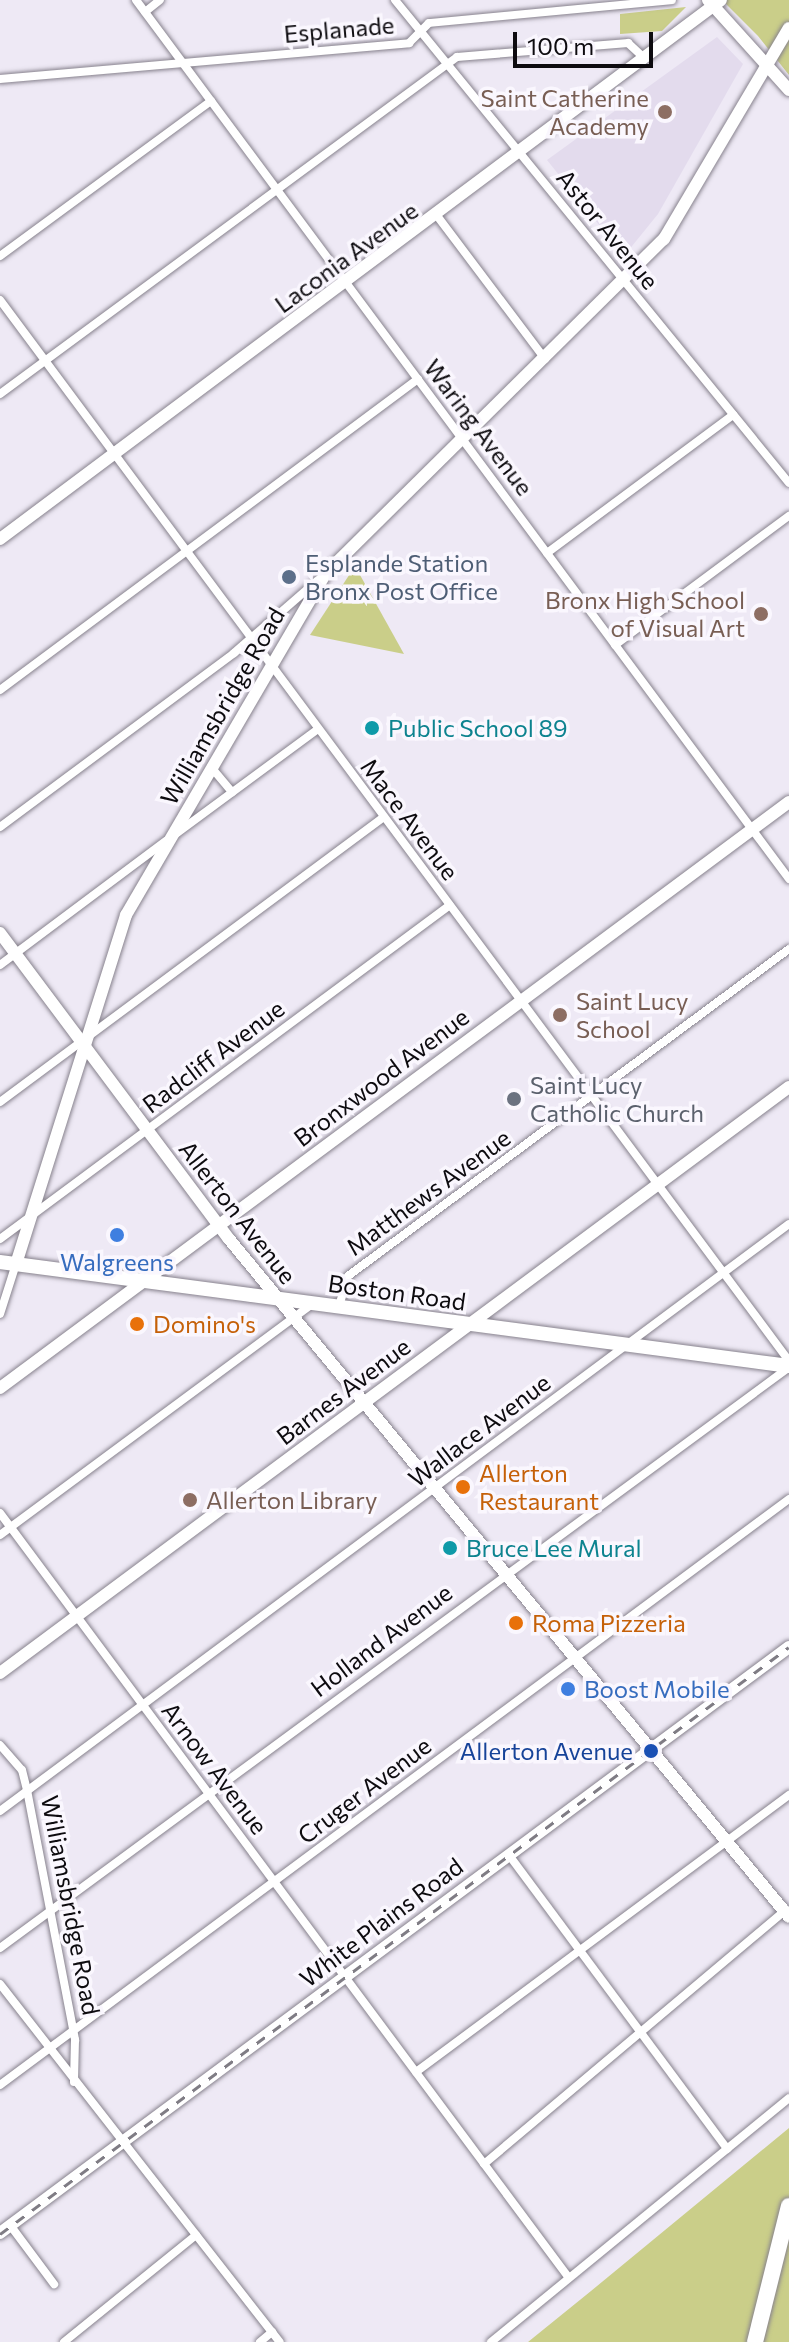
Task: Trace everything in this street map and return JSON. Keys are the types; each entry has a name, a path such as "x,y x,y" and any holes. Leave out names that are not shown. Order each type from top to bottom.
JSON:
{"highway":[{"path":"755,2342 789,2206"}],"main road":[{"name":"Laconia Avenue","path":"0,539 522,155 646,61 715,3"},
{"path":"715,3 789,90"},
{"name":"Williamsbridge Road","path":"16,1264 81,1042 126,915 270,663 326,573 664,239 789,28"},
{"name":"Bronxwood Avenue","path":"0,1388 789,802"},
{"name":"Allerton Avenue","path":"0,933 218,1225 787,1913"},
{"name":"Barnes Avenue","path":"0,1673 789,1087"},
{"name":"Boston Road","path":"0,1262 789,1365"},
{"name":"White Plains Road","path":"5,2229 789,1647"}],"street":[{"name":"Waring Avenue","path":"136,0 789,879"},
{"path":"145,12 160,0"},
{"name":"Astor Avenue","path":"395,0 789,483"},
{"name":"Esplanade","path":"0,79 409,43 429,23 672,0"},
{"path":"0,394 447,64 628,43 646,61"},
{"path":"0,256 211,101"},
{"path":"438,217 545,359"},
{"name":"Mace Avenue","path":"0,300 789,1365"},
{"path":"0,690 418,379"},
{"path":"547,553 733,415"},
{"path":"615,645 789,516"},
{"path":"0,827 251,638 326,573"},
{"path":"0,965 318,729"},
{"path":"211,767 232,792"},
{"path":"0,1102 384,817"},
{"name":"Radcliff Avenue","path":"0,1239 450,905"},
{"name":"Matthews Avenue","path":"339,1306 348,1276 789,949"},
{"name":"Wallace Avenue","path":"0,1811 789,1224"},
{"name":"Williamsbridge Road","path":"0,1314 16,1264"},
{"path":"0,1535 313,1303"},
{"name":"Holland Avenue","path":"0,1948 789,1365"},
{"name":"Cruger Avenue","path":"0,2085 789,1499"},
{"name":"Arnow Avenue","path":"0,1513 569,2278"},
{"name":"Williamsbridge Road","path":"0,1745 22,1770 27,1790 73,2031 74,2082"},
{"path":"416,2072 789,1795"},
{"path":"509,1855 727,2149"},
{"path":"484,2164 638,2028 787,1913"},
{"path":"0,1984 121,2143 280,2342"},
{"path":"491,2342 789,2098"},
{"path":"5,2229 54,2284"},
{"path":"64,2342 196,2235"},
{"path":"260,2342 272,2332"}],"shaded area":[{"name":"Saint Catherine Academy","path":"717,37 743,64 658,214 624,256 547,160"}],"green space":[{"path":"722,0 789,0 789,75 758,36"},
{"path":"686,7 662,31 620,34 620,14"},
{"path":"355,566 404,654 310,635"},
{"path":"789,2128 789,2342 528,2342 591,2291"}],"railway":[{"path":"0,2234 789,1647"}],"place":[{"name":"Saint Catherine Academy","path":"665,112"},
{"name":"Esplande Station Bronx Post Office","path":"289,577"},
{"name":"Bronx High School of Visual Art","path":"761,614"},
{"name":"Public School 89","path":"372,728"},
{"name":"Saint Lucy School","path":"560,1015"},
{"name":"Saint Lucy Catholic Church","path":"514,1099"},
{"name":"Walgreens","path":"117,1235"},
{"name":"Domino's","path":"137,1324"},
{"name":"Allerton Restaurant","path":"463,1487"},
{"name":"Allerton Library","path":"190,1500"},
{"name":"Bruce Lee Mural","path":"450,1548"},
{"name":"Roma Pizzeria","path":"516,1623"},
{"name":"Boost Mobile","path":"568,1689"},
{"name":"Allerton Avenue","path":"651,1751"}]}
